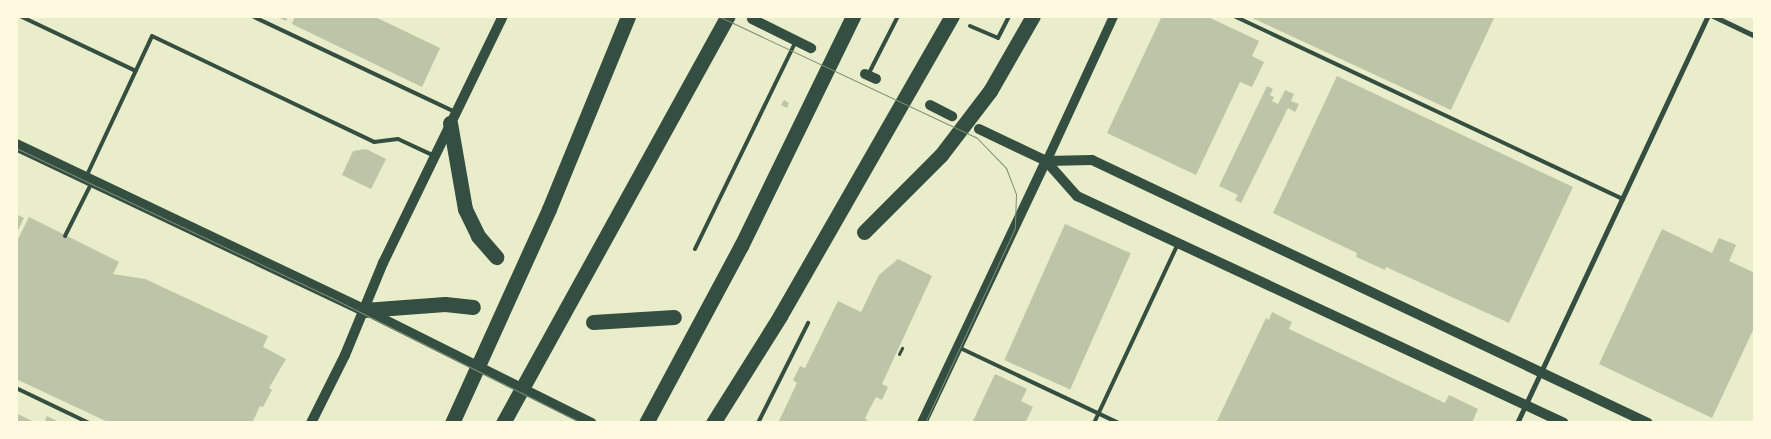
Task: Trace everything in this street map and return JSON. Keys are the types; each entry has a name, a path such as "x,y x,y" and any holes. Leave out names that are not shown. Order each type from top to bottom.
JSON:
{"highway":[{"path":"452,423 549,209 630,16"},
{"path":"503,423 728,16"},
{"path":"646,423 741,246 853,16"},
{"path":"713,423 780,316 952,16"},
{"path":"870,227 941,155 990,91 1032,16"},
{"path":"453,118 465,210 478,236 496,257"},
{"path":"364,310 445,304 474,307"},
{"path":"596,316 642,320 674,317"}],"main road":[{"path":"311,423 434,156 502,16"},
{"path":"752,20 811,48"},
{"path":"930,105 952,116"},
{"path":"979,129 1046,161 1077,196 1564,423"},
{"path":"16,145 364,310 592,423"},
{"path":"1046,161 1092,160 1648,423"},
{"path":"922,423 1046,161"}],"street":[{"path":"1046,161 1113,16"},
{"path":"1517,423 1708,16"},
{"path":"1713,16 1755,36"}],"lane":[{"path":"20,16 136,71"},
{"path":"252,16 453,118"},
{"path":"870,76 898,16"},
{"path":"970,26 998,38 1009,16"},
{"path":"1234,16 1622,199"},
{"path":"65,236 152,36 374,142 398,139 434,156"},
{"path":"695,249 796,41"},
{"path":"1094,423 1178,243"},
{"path":"758,423 808,323"},
{"path":"958,347 1119,423"},
{"path":"16,388 89,423"}],"path":[{"path":"899,354 902,348"}],"building":[{"path":"276,16 288,16 286,21"},
{"path":"295,16 373,16 440,48 422,87 292,24"},
{"path":"1162,16 1206,16 1259,41 1252,56 1264,62 1252,87 1240,82 1196,175 1107,133"},
{"path":"1248,16 1495,16 1451,110"},
{"path":"1337,76 1573,187 1509,323 1386,267 1385,270 1356,257 1357,253 1273,213"},
{"path":"1267,86 1273,89 1270,95 1274,97 1272,101 1278,104 1285,90 1294,94 1291,101 1299,104 1295,112 1288,108 1241,203 1235,200 1238,195 1219,186"},
{"path":"784,100 789,103 787,108 781,105"},
{"path":"366,149 386,159 371,189 342,175 353,151"},
{"path":"16,214 24,218 16,234"},
{"path":"29,217 119,262 113,274 145,279 268,336 263,347 286,359 269,388 272,390 263,407 260,406 252,423 110,423 16,379 16,243"},
{"path":"1065,224 1131,253 1070,389 1004,360"},
{"path":"1662,229 1712,253 1719,238 1736,245 1729,261 1755,273 1755,326 1712,418 1599,364"},
{"path":"898,259 932,276 882,384 888,387 882,400 876,397 865,418 870,423 778,423 797,383 793,380 800,366 805,368 838,301 861,312 879,275"},
{"path":"1272,312 1292,322 1289,329 1445,403 1449,395 1478,409 1472,423 1216,423 1266,318 1269,320"},
{"path":"995,374 1027,389 1021,401 1033,407 1026,421 1029,423 972,423"},
{"path":"16,413 36,423 16,423"},
{"path":"47,416 61,423 44,423"}],"tram line":[{"path":"718,16 977,138 1006,168 1016,194 1015,228 925,423"},
{"path":"16,148 330,297 582,423"}]}
